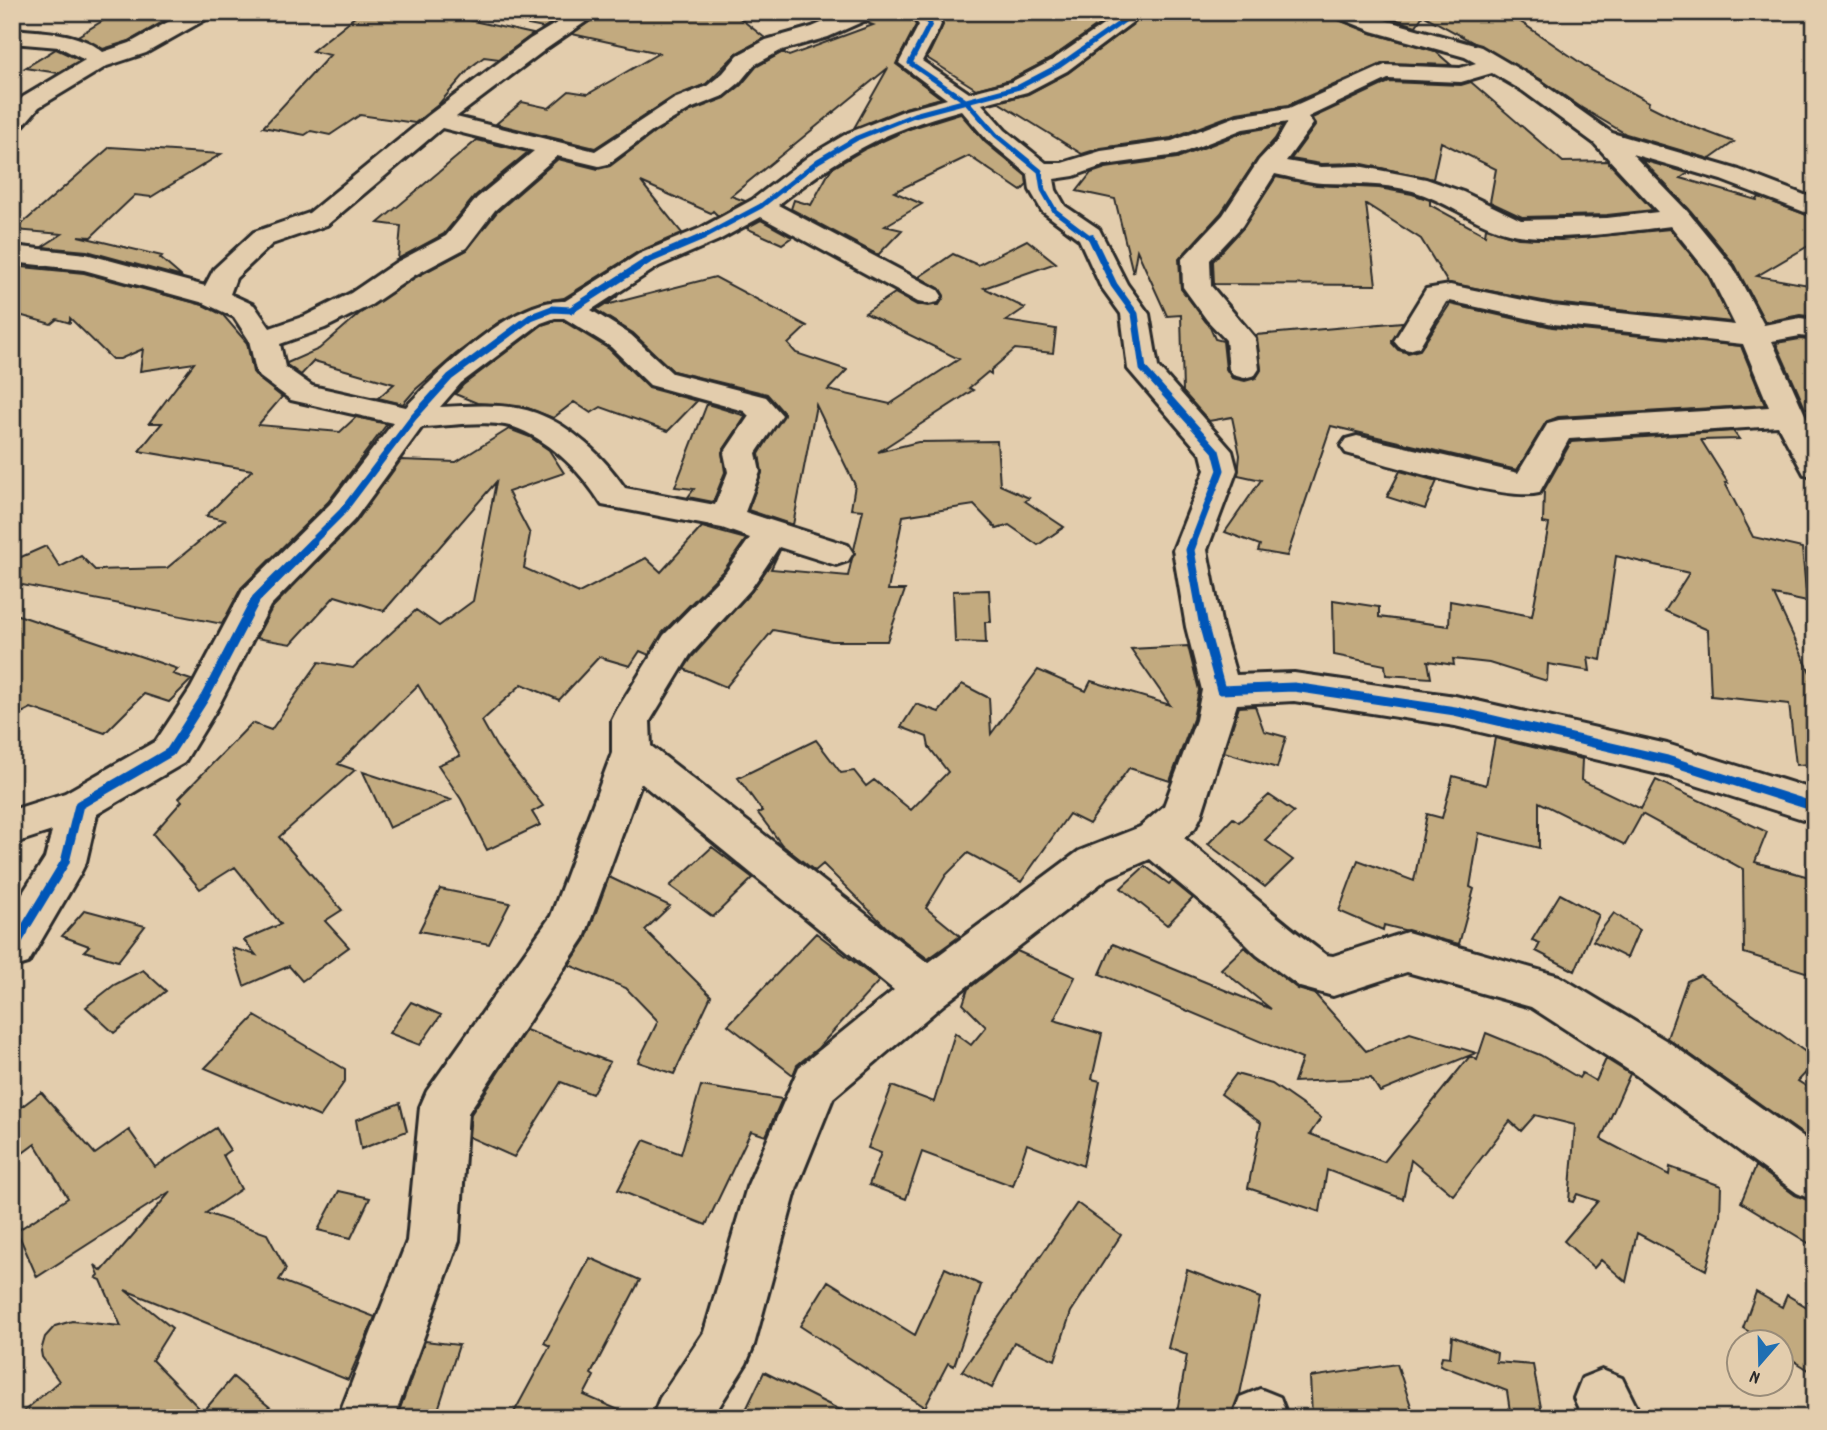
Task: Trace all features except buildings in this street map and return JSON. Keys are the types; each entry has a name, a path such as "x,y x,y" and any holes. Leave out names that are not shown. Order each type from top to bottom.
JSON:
{"street":[{"path":"12,124 32,102 99,61 138,48 202,12"},
{"path":"214,297 224,275 263,238 318,219 437,120 538,44 590,12"},
{"path":"437,120 599,159 682,104 715,91 731,78 746,60 774,45 820,32 864,12"},
{"path":"919,12 930,24 927,36 915,50 910,63 967,102 996,135 1040,171 1065,170 1101,158 1177,148 1237,123 1295,114 1385,72 1461,75 1484,59"},
{"path":"571,310 649,260 710,234 761,206 818,161 856,138 914,115 1019,86 1059,66 1136,12"},
{"path":"1345,12 1484,59"},
{"path":"1441,22 1484,59 1531,86 1603,138 1678,217 1723,273 1755,335 1788,416 1815,467"},
{"path":"12,36 85,47 99,61"},
{"path":"1244,369 1240,338 1217,314 1197,287 1196,259 1233,220 1268,165 1286,146 1301,124 1295,114"},
{"path":"1603,138 1730,175 1815,208"},
{"path":"264,340 315,322 361,299 405,269 456,242 486,204 552,148"},
{"path":"1268,165 1321,174 1358,174 1417,184 1454,197 1508,225 1521,228 1607,226 1678,217"},
{"path":"680,1418 727,1345 772,1187 816,1083 928,990 1094,864 1155,839 1181,817 1211,733 1221,690 1190,551 1221,470 1216,451 1143,369 1135,314 1114,285 1090,235 1055,211 1043,191 1040,171"},
{"path":"761,206 928,296"},
{"path":"12,254 86,262 214,297 244,311 264,340 271,371 302,393 413,418 485,415 527,419 566,443 603,480 614,497 726,518 836,553"},
{"path":"1409,341 1436,295 1450,293 1553,315 1755,335 1800,327 1815,329"},
{"path":"12,827 79,805 170,751 205,697 256,599 342,512 413,418 450,377 531,317 552,309 571,310 621,341 661,379 755,404 766,415 740,453 744,472 726,518"},
{"path":"1357,446 1481,477 1527,485 1559,430 1788,416"},
{"path":"366,1418 433,1241 444,1107 569,925 632,753 631,720 677,645 738,581 771,533"},
{"path":"1221,690 1294,687 1455,711 1667,760 1815,807"},
{"path":"632,753 928,990"},
{"path":"12,949 65,862 79,805"},
{"path":"1155,839 1233,903 1273,941 1316,973 1333,976 1407,952 1544,990 1653,1059 1815,1176"}],"cycle path":[{"path":"919,12 930,24 910,63 967,102 996,135 1040,171 1043,190 1055,211 1090,235 1114,285 1135,314 1143,369 1216,451 1221,470 1190,550 1204,627 1221,690 1294,687 1455,711 1667,760 1815,807"},
{"path":"12,949 65,862 79,805 170,752 205,697 256,599 342,512 413,418 450,377 531,317 552,309 571,310 649,260 710,234 761,206 818,161 857,138 914,115 1019,87 1059,66 1136,12"}]}
